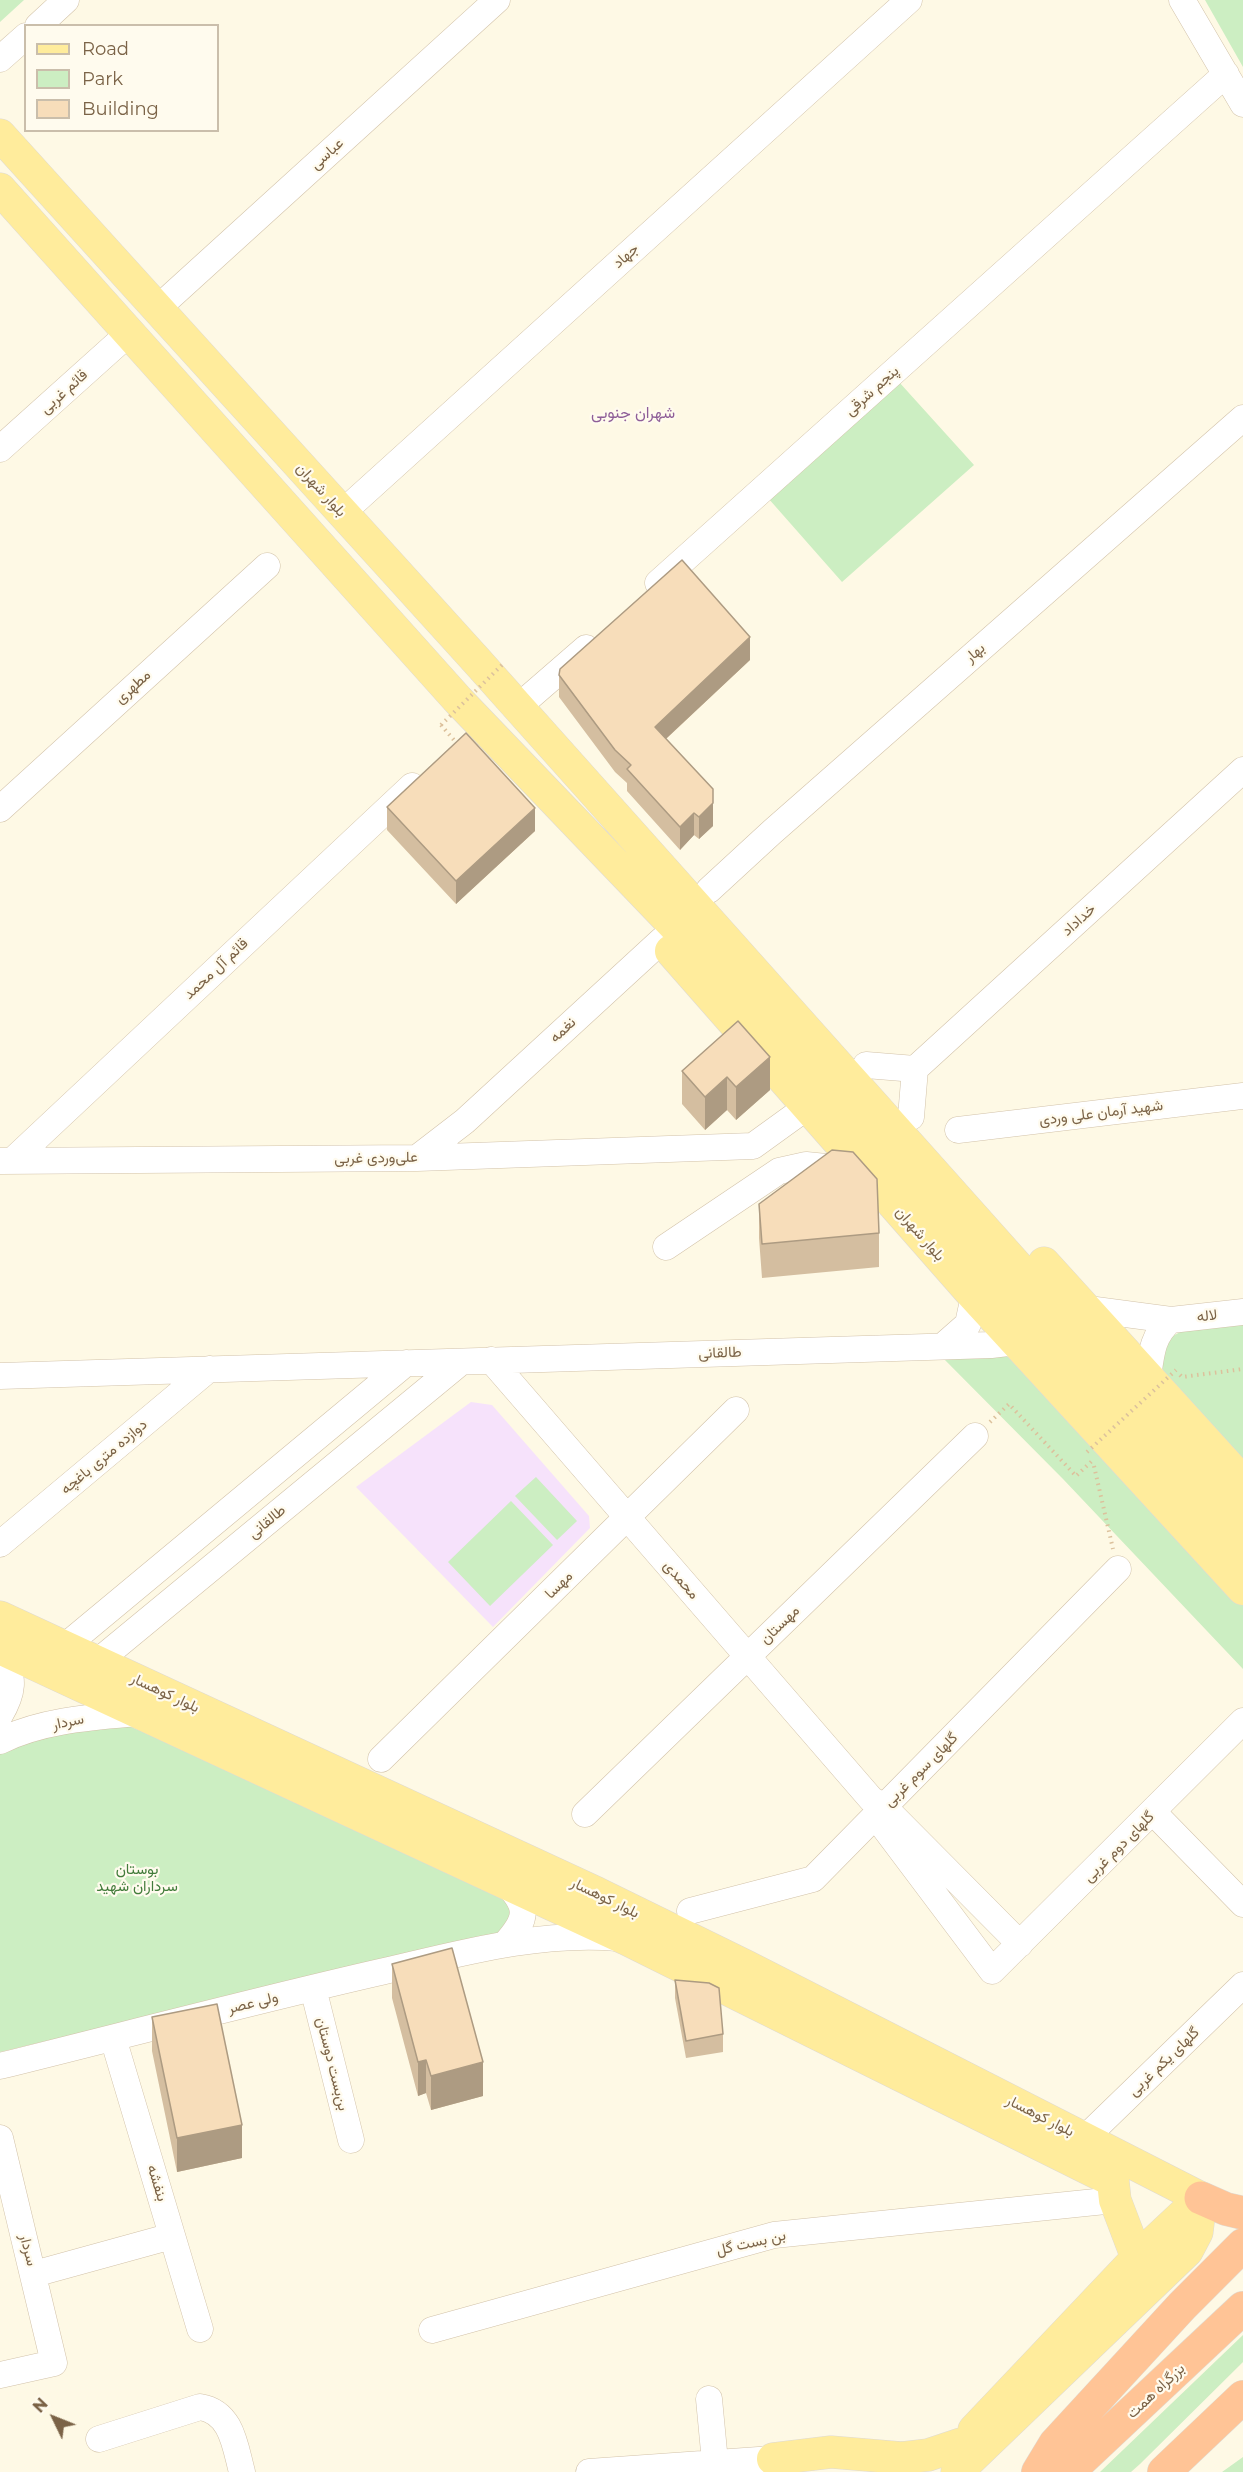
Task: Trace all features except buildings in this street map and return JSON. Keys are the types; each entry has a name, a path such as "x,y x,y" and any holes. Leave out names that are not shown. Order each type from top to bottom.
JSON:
{"highway":[{"path":"1201,2198 1226,2210 1243,2212"},
{"path":"1038,2472 1055,2444 1182,2306 1243,2245"},
{"name":"بزرگراه همت","path":"1068,2472 1243,2308"},
{"path":"1164,2472 1236,2406"}],"main road":[{"name":"بلوار شهران","path":"0,135 518,707 1134,1397 1243,1515"},
{"name":"بلوار شهران","path":"0,189 128,334 301,523 468,737 616,865 713,966 1018,1306 1243,1550"},
{"name":"بلوار شهران","path":"642,846 709,890 974,1188 1088,1309 1162,1374 1243,1482"},
{"name":"بلوار شهران","path":"616,865 633,907 974,1296 1243,1590"},
{"name":"بلوار کوهسار","path":"0,1617 597,1893 746,1966 1084,2139 1118,2180"},
{"name":"بلوار کوهسار","path":"0,1648 626,1939 1118,2180 1201,2198"},
{"path":"1118,2180 1137,2258"},
{"path":"956,2463 1137,2258 1201,2198"},
{"path":"956,2463 1187,2251 1197,2232 1201,2198"},
{"path":"774,2465 831,2451 902,2458 928,2455 956,2463"},
{"path":"774,2465 822,2472"}],"street":[{"path":"40,24 66,0"},
{"name":"عباسی","path":"158,308 497,0"},
{"name":"جهاد","path":"342,513 909,0"},
{"path":"1182,0 1243,104"},
{"path":"0,59 24,38"},
{"name":"پنجم شرقی","path":"643,597 1226,74"},
{"name":"قائم غربی","path":"0,450 128,334"},
{"name":"بهار","path":"709,890 1243,418"},
{"name":"مطهری","path":"0,809 267,566"},
{"path":"518,707 608,628"},
{"name":"خداداد","path":"914,1075 1243,770"},
{"name":"قائم آل محمد","path":"6,1161 425,774"},
{"name":"نغمه","path":"417,1158 465,1121 662,940"},
{"path":"866,1065 914,1075 912,1117"},
{"name":"شهید آرمان علی وردی","path":"958,1130 1243,1096"},
{"path":"766,1180 753,1146 807,1107"},
{"path":"465,1121 477,1156"},
{"name":"علی‌وردی غربی","path":"6,1161 417,1158 753,1146"},
{"path":"666,1247 779,1171 806,1165 865,1172"},
{"path":"943,1346 968,1324 974,1296"},
{"name":"لاله","path":"1088,1309 1171,1320 1243,1312"},
{"path":"1162,1374 1155,1339 1160,1328 1171,1320"},
{"name":"طالقانی","path":"0,1376 1016,1342"},
{"name":"محمدی","path":"491,1360 877,1807"},
{"name":"طالقانی","path":"73,1682 461,1362"},
{"path":"39,1666 65,1647 406,1363"},
{"name":"دوازده متری باغچه","path":"0,1544 209,1369"},
{"name":"مهسا","path":"381,1759 736,1410"},
{"name":"مهستان","path":"585,1814 975,1436"},
{"name":"گلهای سوم غربی","path":"690,1911 813,1879 877,1807 1118,1569"},
{"path":"0,1658 6,1664 11,1676 11,1692 0,1715"},
{"name":"سردار","path":"0,1741 13,1735 82,1718 139,1713"},
{"name":"گلهای دوم غربی","path":"877,1807 992,1971 1154,1813 1243,1721"},
{"path":"877,1807 1020,1944"},
{"path":"1154,1813 1243,1904"},
{"path":"505,1882 515,1892 523,1908 523,1920 506,1943"},
{"name":"ولی عصر","path":"0,2066 313,1988 506,1943 572,1938 626,1939"},
{"name":"گلهای یکم غربی","path":"1084,2139 1243,1985"},
{"name":"بن‌بست دوستان","path":"313,1988 351,2140"},
{"name":"بنفشه","path":"113,2038 200,2329"},
{"name":"سردار","path":"0,2138 54,2363 0,2375"},
{"name":"بن بست گل","path":"432,2330 774,2235 1118,2180"},
{"path":"34,2274 172,2236"},
{"path":"709,2399 715,2463"},
{"path":"99,2439 200,2407 210,2409 218,2412 225,2420 242,2472"},
{"path":"589,2472 715,2463 774,2465"}],"path":[{"path":"468,737 441,724 505,662"},
{"path":"1182,1377 1243,1369"},
{"path":"1087,1452 1162,1374"},
{"path":"975,1436 1009,1404 1076,1476 1093,1460 1118,1569"}],"shaded area":[{"path":"471,1402 492,1405 589,1516 590,1528 493,1627 356,1487"}],"green space":[{"path":"0,0 24,0 0,22"},
{"path":"1205,0 1243,0 1243,67"},
{"path":"899,382 974,465 842,582 768,498"},
{"path":"1243,1322 1243,1472 1166,1387 1157,1354 1173,1336 1189,1327"},
{"path":"1007,1354 1243,1602 1243,1669 1063,1479 940,1355"},
{"path":"536,1477 577,1521 557,1540 515,1496"},
{"path":"511,1501 553,1545 490,1606 448,1562"},
{"name":"بوستان سرداران شهید","path":"129,1726 405,1845 514,1902 505,1932 0,2052 0,1753 45,1733"},
{"path":"1243,2335 1243,2362 1140,2464 1131,2472 1100,2472"},
{"path":"1243,2457 1243,2472 1222,2472"}],"district":[{"name":"شهران جنوبی","path":"633,413"}]}
